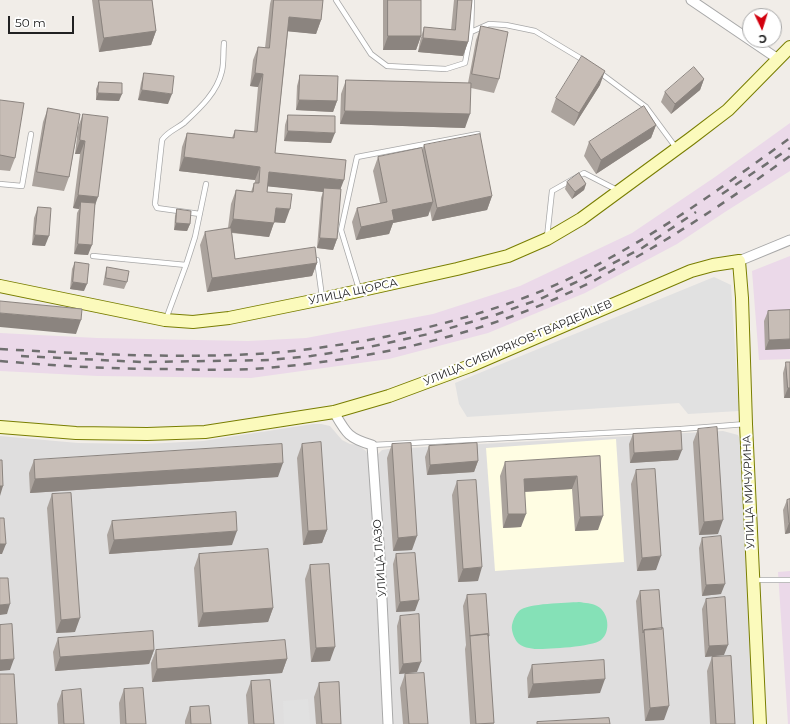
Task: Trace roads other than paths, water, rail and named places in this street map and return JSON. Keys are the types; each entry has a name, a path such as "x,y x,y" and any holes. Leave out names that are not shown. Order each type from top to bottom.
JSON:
{"street":[{"path":"691,0 742,35"},
{"name":"УЛИЦА ЩОРСА","path":"0,286 165,320 193,322 229,318 322,299 508,256 547,239 581,219 677,149 728,110 790,47"},
{"path":"762,48 778,59"},
{"name":"УЛИЦА СИБИРЯКОВ-ГВАРДЕЙЦЕВ","path":"0,427 76,433 154,434 205,432 334,412 389,396 470,366 691,271 713,265 739,261 790,240"},
{"name":"УЛИЦА МИЧУРИНА","path":"739,261 742,298 746,424 760,724"},
{"path":"334,412 346,433 359,441 372,445"},
{"name":"УЛИЦА ЛАЗО","path":"372,445 380,558 388,724"}],"lane":[{"path":"336,0 371,54 387,66 446,69 465,63 471,32 472,0"},
{"path":"471,32 489,24 506,25 535,31 587,63"},
{"path":"200,214 157,208 155,204 162,140 164,136 180,126 202,107 219,82 222,71 224,43"},
{"path":"593,67 646,107 677,149"},
{"path":"0,184 22,186 31,134"},
{"path":"360,291 341,230 357,157 478,134"},
{"path":"547,239 552,191 584,173 619,191"},
{"path":"165,320 195,237 206,184"},
{"path":"93,256 186,264"},
{"path":"317,260 322,299"},
{"path":"372,445 681,429 746,424"},
{"path":"753,580 790,580"}],"railway":[{"path":"0,349 169,356 271,353 345,344 400,334 455,320 508,304 534,294 602,262 635,244 698,204 790,138"},
{"path":"722,194 790,148"},
{"path":"0,361 105,368 200,370 253,369 337,360 420,344 501,320 541,305 591,282 646,252 688,226 790,156"},
{"path":"21,356 141,362 269,360 311,356 369,347 433,333 495,315 540,299 585,278 642,248 696,212"}]}
